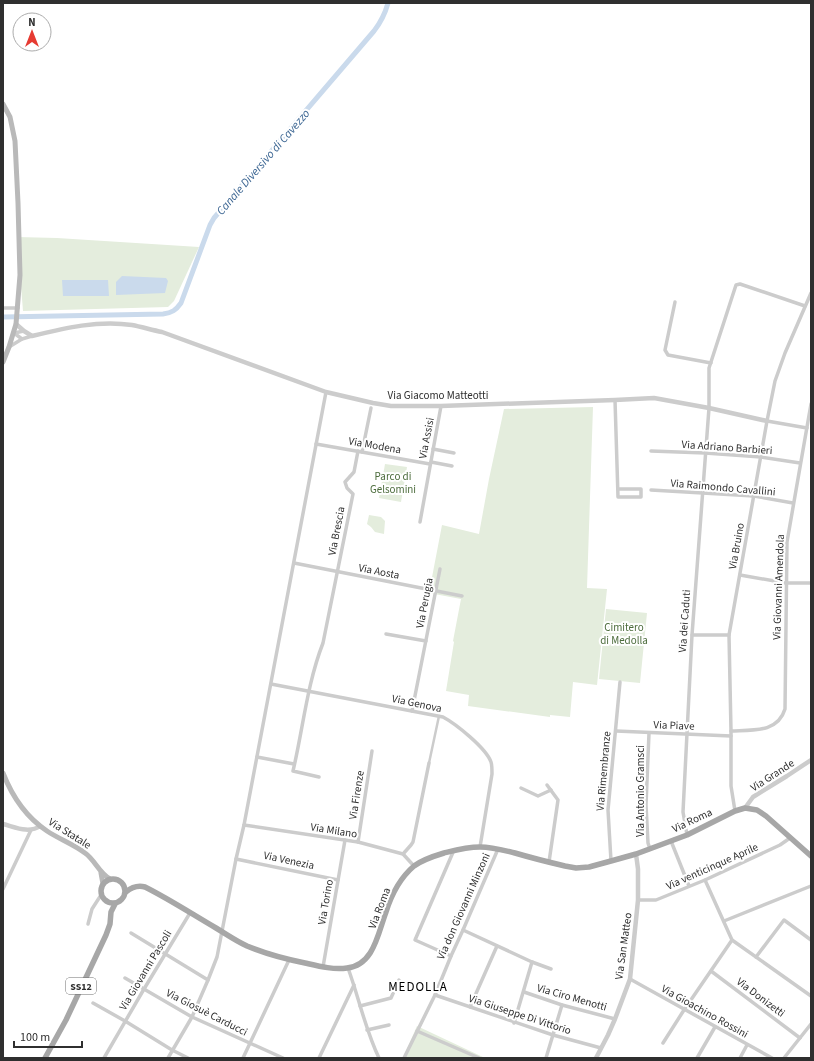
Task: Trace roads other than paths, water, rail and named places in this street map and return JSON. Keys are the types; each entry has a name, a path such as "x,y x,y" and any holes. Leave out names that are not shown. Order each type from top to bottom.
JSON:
{"main road":[{"path":"3,104 10,117 15,140 19,261 18,310 16,323 14,333 3,362"},
{"name":"Via Statale","path":"3,773 12,793 22,808 40,826 46,831 85,853 92,859 101,872 110,879"},
{"path":"745,808 757,810 766,816 811,856"},
{"name":"Via Roma","path":"123,884 134,887 146,887 247,946 290,960 337,969 348,968 360,963 373,949 378,939 386,912 398,886 405,875 414,866 424,860 454,850 480,847 498,849 576,868 589,867 599,862 612,862 650,849 686,835 734,811 745,808"},
{"name":"Via Statale","path":"101,872 103,884"},
{"path":"111,912 107,902 101,895 103,884 110,879 116,879 123,884 126,892"},
{"path":"111,912 115,904 123,900 126,892 134,887"},
{"path":"107,902 115,904"},
{"name":"SS12","path":"45,1058 66,1020 106,935 110,924 111,912"}],"street":[{"name":"Via dei Caduti","path":"686,835 683,812 692,635 709,408 709,368 736,285 740,284 805,306"},
{"name":"Via Bruino","path":"734,811 731,786 729,635 775,381 785,353 811,293"},
{"path":"675,302 664,350 668,354 710,364"},
{"path":"3,308 18,310"},
{"path":"16,323 32,336"},
{"name":"Via Giacomo Matteotti","path":"32,336 92,324 131,325 162,332 326,392 391,406 441,406 654,398 806,428"},
{"path":"14,333 24,331"},
{"path":"14,333 22,339"},
{"path":"9,347 22,339 32,336"},
{"path":"168,1058 192,1017 208,980 216,957 222,932 244,825 326,392"},
{"path":"615,400 618,497 641,497 641,490 618,489"},
{"name":"Via Giovanni Amendola","path":"731,731 755,730 772,726 783,716 785,709 787,542 811,404"},
{"name":"Via Assisi","path":"420,522 441,406"},
{"path":"362,452 371,408"},
{"name":"Via Modena","path":"316,444 452,466"},
{"path":"433,449 454,453"},
{"name":"Via Brescia","path":"338,572 352,494 347,488 345,482 354,472 358,451"},
{"name":"Via Adriano Barbieri","path":"651,451 761,457 800,463"},
{"name":"Via Raimondo Cavallini","path":"651,490 754,496 793,503"},
{"name":"Via Aosta","path":"294,564 462,596"},
{"name":"Via Perugia","path":"412,711 440,569"},
{"path":"319,777 293,771 309,692 318,655 323,643 338,572"},
{"path":"740,575 786,583 811,583"},
{"name":"Via Perugia","path":"386,634 426,641"},
{"path":"692,635 729,635"},
{"name":"Via Rimembranze","path":"612,862 608,810 620,682"},
{"name":"Via Genova","path":"271,684 438,716 448,720 479,745 491,763 492,774 480,847"},
{"path":"414,866 403,854 413,842 438,716"},
{"name":"Via Piave","path":"616,731 731,736"},
{"name":"Via Antonio Gramsci","path":"649,733 646,805 648,843 650,849"},
{"name":"Via Firenze","path":"358,842 372,751"},
{"path":"257,757 294,764"},
{"name":"Via Grande","path":"745,808 753,797 811,760"},
{"path":"547,785 558,800 549,862"},
{"path":"522,788 538,796 551,790"},
{"path":"3,824 31,830 40,826"},
{"name":"Via Milano","path":"244,825 358,842 403,854"},
{"path":"3,889 31,830"},
{"name":"Via venticinque Aprile","path":"638,900 656,900 705,880 780,845 790,838"},
{"name":"Via Torino","path":"323,967 346,840"},
{"path":"671,841 689,886"},
{"name":"Via don Giovanni Minzoni","path":"404,1058 435,995 498,849"},
{"path":"451,956 415,940 454,850"},
{"name":"Via San Matteo","path":"596,1058 615,1019 630,979 638,900 638,869 636,854"},
{"name":"Via Venezia","path":"236,859 338,880"},
{"path":"705,880 732,940 811,996"},
{"path":"724,921 811,886"},
{"path":"88,924 92,909 101,895"},
{"name":"Via Giovanni Pascoli","path":"104,1058 190,913"},
{"path":"756,957 784,920 811,940"},
{"path":"463,930 532,962 551,969"},
{"path":"130,933 208,980"},
{"path":"663,1043 732,940"},
{"path":"470,1008 497,946"},
{"path":"243,1058 290,960"},
{"path":"514,1023 532,962"},
{"path":"348,968 367,1030 379,1058"},
{"name":"Via Donizetti","path":"711,971 800,1038"},
{"name":"Via Giosuè Carducci","path":"125,978 192,1017 283,1058"},
{"name":"Via Gioachino Rossini","path":"630,979 772,1058"},
{"path":"360,1006 391,998 399,980"},
{"path":"319,1058 354,984"},
{"name":"Via Ciro Menotti","path":"524,992 562,1005 615,1019"},
{"name":"Via Giuseppe Di Vittorio","path":"435,995 514,1023 601,1048"},
{"path":"93,1003 188,1058"},
{"path":"546,1058 562,1005"},
{"path":"784,1058 811,1024"},
{"path":"367,1030 389,1025"},
{"path":"697,1058 715,1027"},
{"path":"417,1031 478,1058"},
{"path":"740,1058 747,1045"}],"water":[{"path":"122,276 166,278 168,281 165,293 116,295 116,282"},
{"path":"62,280 108,280 109,296 63,296"}],"waterway":[{"name":"Canale Diversivo di Cavezzo","path":"3,317 163,314 169,313 175,309 181,303 214,218 374,31 386,11 388,3"}],"district":[{"name":"MEDOLLA","path":"418,986"}],"park label":[{"name":"Parco di Gelsomini","path":"393,482"},
{"name":"Cimitero di Medolla","path":"624,633"}]}
